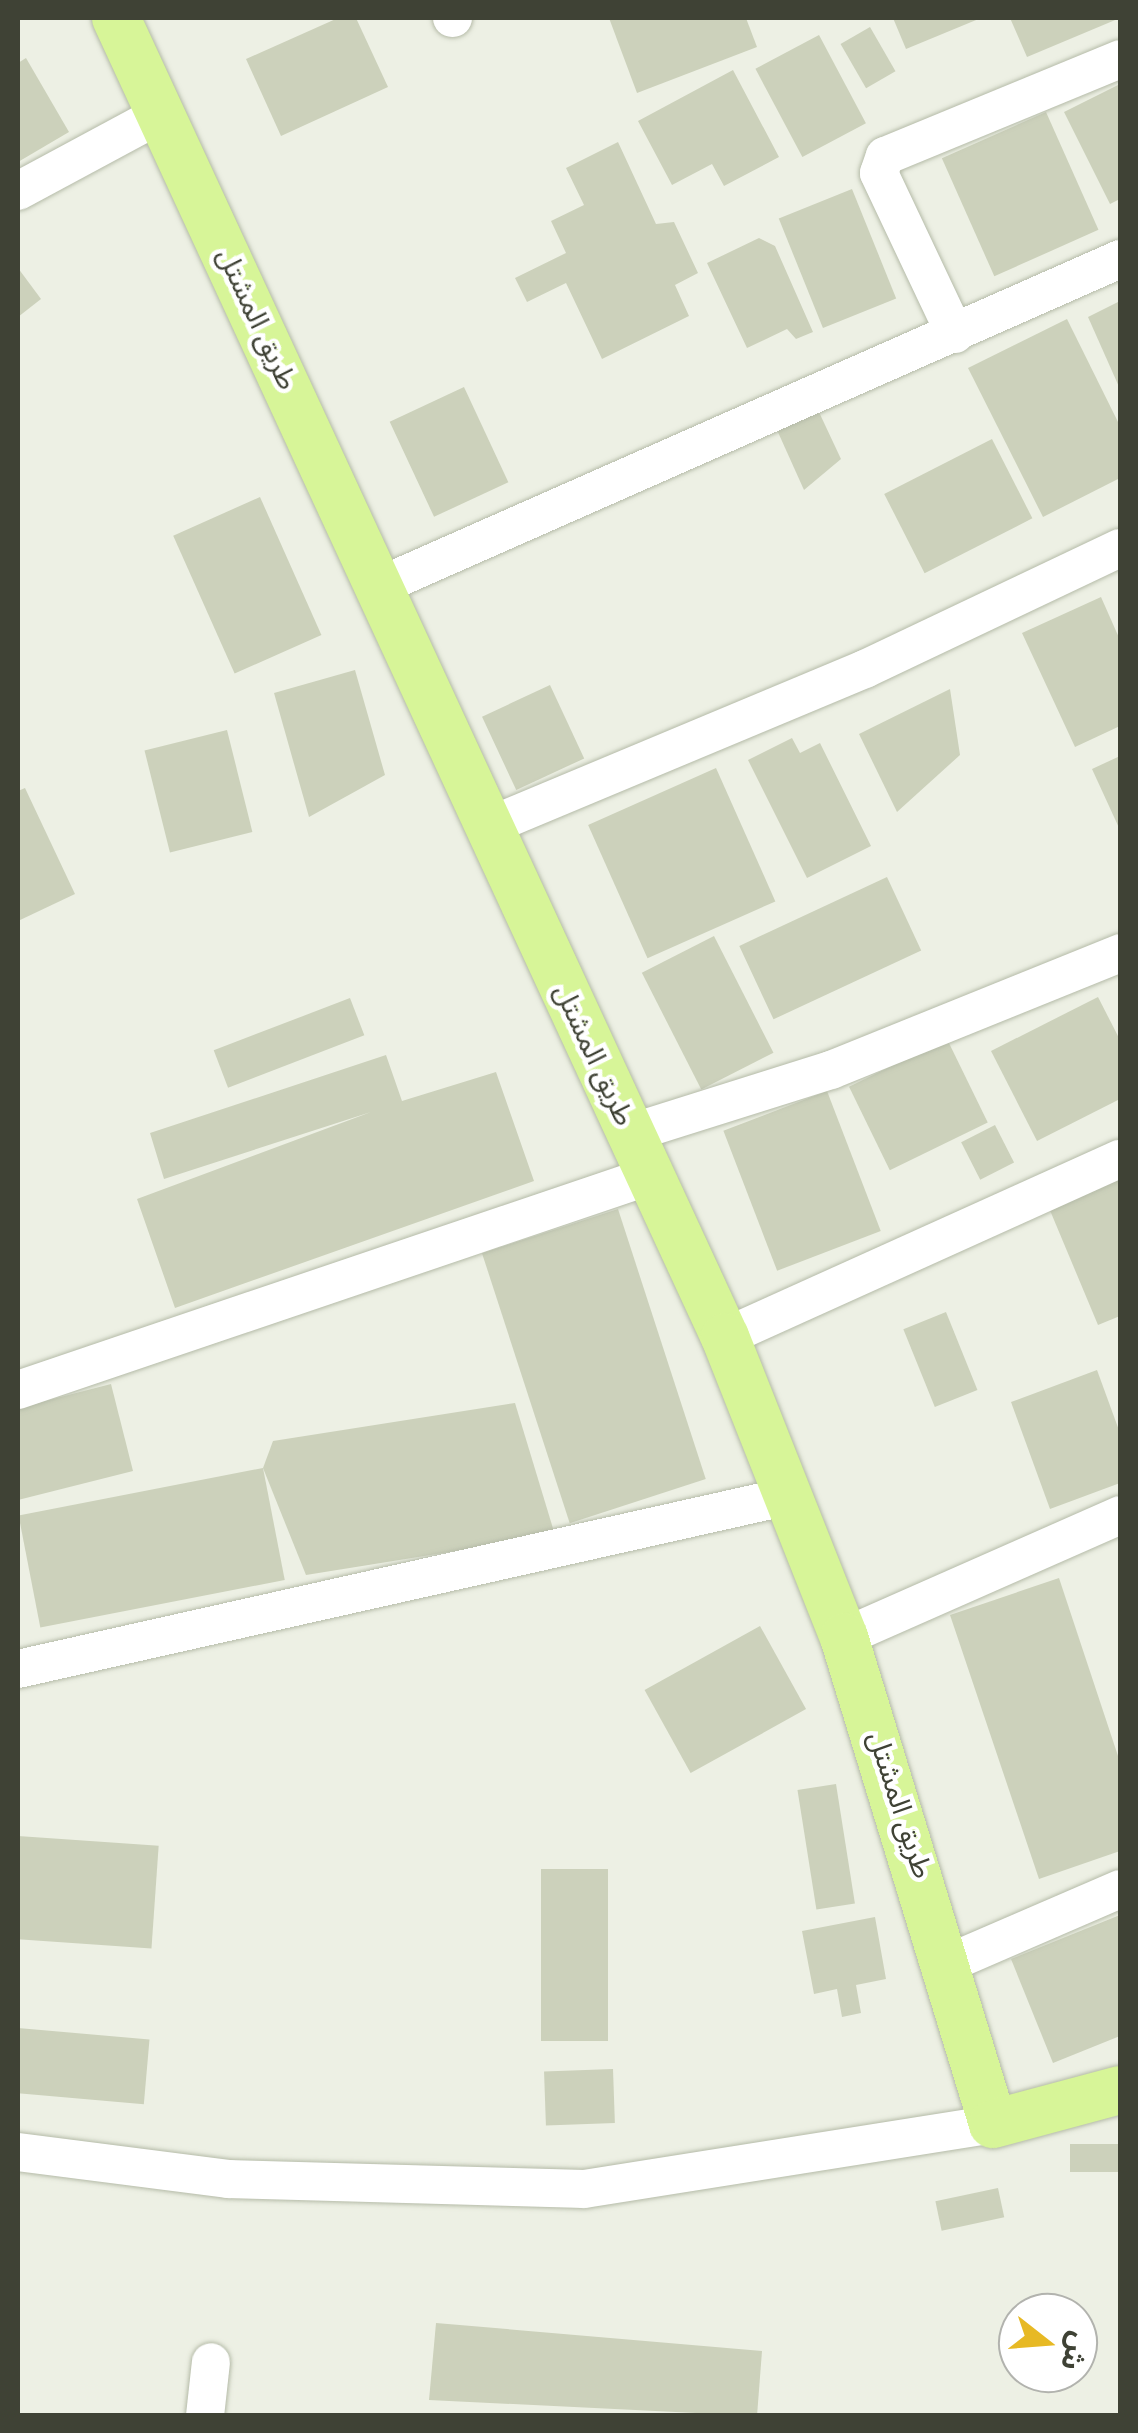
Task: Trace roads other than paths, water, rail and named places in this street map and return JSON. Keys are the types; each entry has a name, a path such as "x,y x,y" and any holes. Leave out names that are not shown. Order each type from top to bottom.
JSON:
{"main road":[{"name":"طريق المشتل","path":"116,18 382,584 487,827 652,1175 724,1338 844,1637 949,1963 992,2124"},
{"path":"992,2124 1120,2090"}],"street":[{"path":"956,334 878,173 885,156 1120,59"},
{"path":"18,190 161,114"},
{"path":"382,584 1120,260"},
{"path":"487,827 865,669 1120,548"},
{"path":"631,1133 831,1070 1120,953"},
{"path":"724,1338 1120,1158"},
{"path":"18,1390 652,1175"},
{"path":"18,1669 550,1557 789,1496"},
{"path":"844,1637 1120,1515"},
{"path":"949,1963 1120,1889"},
{"path":"18,2152 228,2179 584,2189 992,2124"},
{"path":"205,2416 211,2362"}]}
